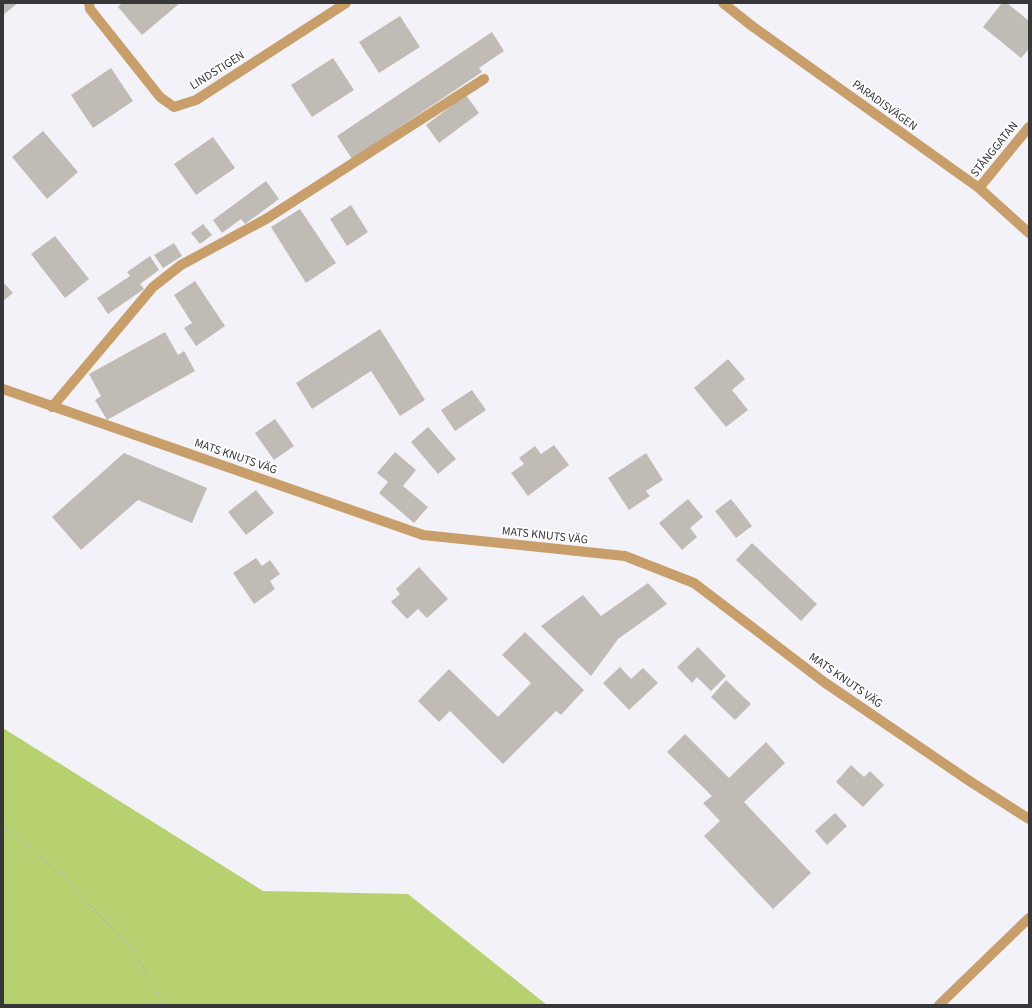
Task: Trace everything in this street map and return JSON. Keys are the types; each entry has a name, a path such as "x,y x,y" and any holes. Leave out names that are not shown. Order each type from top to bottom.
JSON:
{"street":[{"name":"LINDSTIGEN","path":"89,3 90,9 160,96 174,106 196,100 346,3"},
{"name":"PARADISVÄGEN","path":"723,3 752,26 979,188 1029,233"},
{"path":"52,407 152,288 181,265 266,219 484,79"},
{"name":"STÅNGGATAN","path":"979,188 1029,127"},
{"name":"MATS KNUTS VÄG","path":"3,389 423,535 625,556 694,582 824,682 971,782 1029,819"},
{"path":"939,1005 1029,918"}],"path":[{"path":"3,826 61,874 134,951 164,1005"}],"green space":[{"path":"3,728 263,891 408,894 547,1005 3,1005"}],"building":[{"path":"3,3 18,3 3,15"},
{"path":"122,3 180,3 142,35 118,7"},
{"path":"1002,3 1007,3 1029,21 1029,49 1021,58 983,27"},
{"path":"400,16 420,47 379,73 359,42"},
{"path":"492,32 504,51 479,68 482,72 352,159 337,136"},
{"path":"333,58 354,90 312,117 291,85"},
{"path":"111,68 133,101 93,128 71,95"},
{"path":"466,95 479,113 439,143 426,125"},
{"path":"43,131 78,172 47,199 12,157"},
{"path":"213,137 235,168 196,195 174,164"},
{"path":"266,181 279,199 245,224 241,219 222,233 213,220"},
{"path":"351,205 368,232 347,246 330,219"},
{"path":"300,209 336,263 306,283 271,227"},
{"path":"203,224 212,235 200,244 191,233"},
{"path":"55,236 89,279 65,298 31,254"},
{"path":"174,243 182,256 163,268 154,255"},
{"path":"150,256 159,270 140,284 144,289 108,314 97,298 130,276 127,272"},
{"path":"195,281 225,326 196,346 184,328 192,323 174,295"},
{"path":"3,282 13,293 3,301"},
{"path":"380,329 425,400 400,416 371,371 312,409 296,383"},
{"path":"165,332 178,355 184,351 195,371 107,420 95,400 101,396 89,374"},
{"path":"728,359 745,379 732,390 748,410 726,427 694,388"},
{"path":"472,390 486,410 455,431 441,410"},
{"path":"275,419 294,446 274,460 255,433"},
{"path":"428,427 456,459 438,474 411,442"},
{"path":"554,445 569,465 528,496 511,473 524,464 519,458 535,446 541,454"},
{"path":"395,452 416,470 403,486 428,507 414,523 379,493 388,482 377,473"},
{"path":"124,453 207,488 192,523 138,500 81,550 52,517"},
{"path":"646,453 663,480 646,491 650,496 629,510 608,478"},
{"path":"256,490 274,513 246,535 228,512"},
{"path":"688,499 703,517 690,528 697,537 682,550 659,523"},
{"path":"731,499 752,526 736,538 715,511"},
{"path":"752,543 817,604 801,621 736,560"},
{"path":"256,558 262,566 270,560 280,574 270,581 275,589 254,604 233,573"},
{"path":"419,567 448,599 427,618 418,609 407,619 391,602 400,594 396,589"},
{"path":"648,583 667,604 618,639 591,676 541,626 583,595 601,616"},
{"path":"525,632 584,690 561,715 556,711 503,764 450,711 439,722 418,701 449,669 498,717 531,683 502,655"},
{"path":"698,647 726,676 711,691 697,677 692,683 677,667"},
{"path":"620,667 631,679 643,668 658,683 629,710 603,683"},
{"path":"726,680 751,704 735,720 711,697"},
{"path":"685,734 729,778 766,742 785,763 744,802 811,873 773,909 704,836 720,821 703,803 712,796 667,752"},
{"path":"851,765 864,777 870,771 884,785 863,807 836,782"},
{"path":"835,813 847,826 827,845 815,831"}]}
